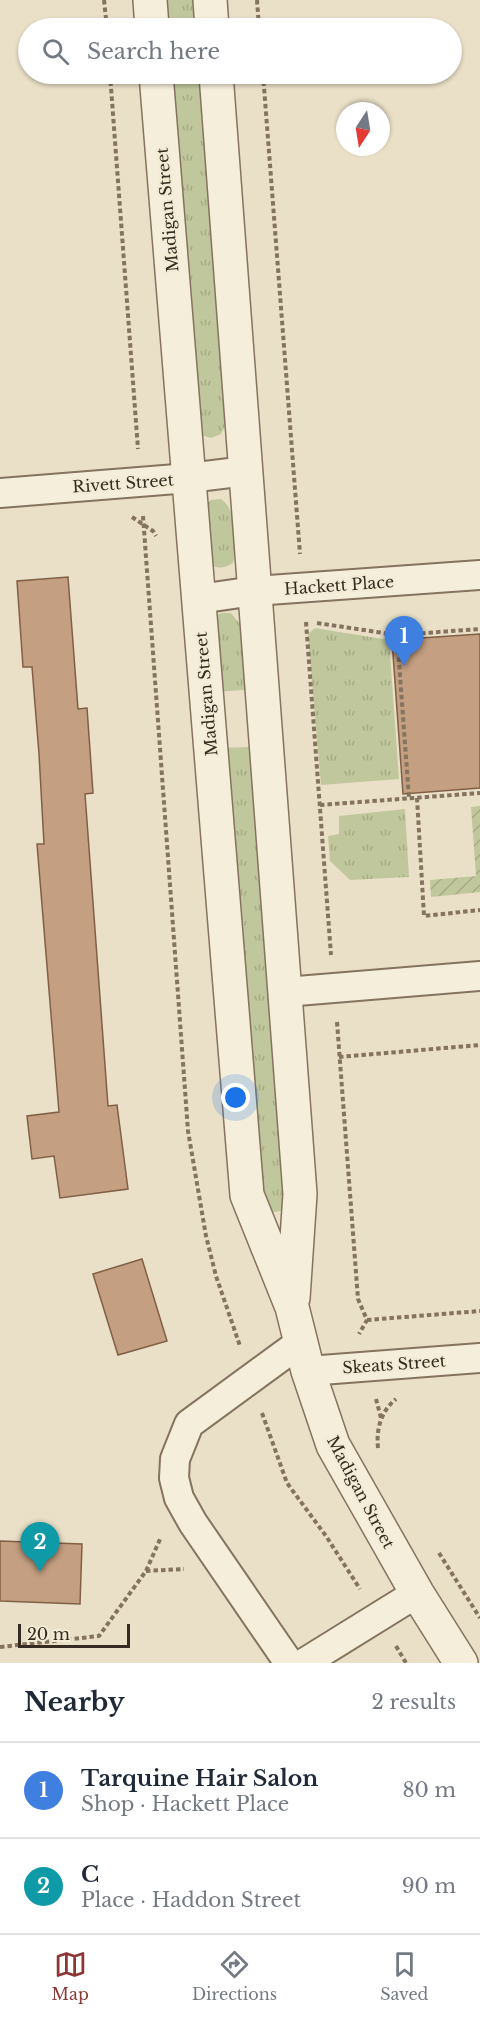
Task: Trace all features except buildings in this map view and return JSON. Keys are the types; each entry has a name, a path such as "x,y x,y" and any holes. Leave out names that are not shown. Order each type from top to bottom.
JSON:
{"street":[{"path":"150,0 151,18"},
{"path":"210,0 211,18"},
{"name":"Madigan Street","path":"157,84 247,1195 292,1307 333,1445 417,1593 461,1663"},
{"name":"Madigan Street","path":"217,84 300,1194 292,1307"},
{"name":"Rivett Street","path":"0,493 189,478 246,471"},
{"name":"Hackett Place","path":"199,599 254,591 480,574"},
{"path":"285,992 480,976"},
{"path":"289,1663 193,1523 179,1498 174,1478 175,1459 189,1424 305,1357"},
{"name":"Skeats Street","path":"305,1357 480,1358"},
{"path":"304,1663 417,1593"}],"path":[{"path":"104,0 105,18"},
{"path":"257,0 258,18"},
{"path":"111,84 188,1131 206,1236 216,1276"},
{"path":"264,84 303,588"},
{"path":"127,514 153,531 158,540"},
{"path":"367,1320 358,1299 305,621 397,635 480,628"},
{"path":"397,635 409,798"},
{"path":"320,805 480,793"},
{"path":"417,798 424,916 480,910"},
{"path":"339,1057 480,1046"},
{"path":"367,1320 480,1311"},
{"path":"358,1335 367,1320"},
{"path":"381,1418 377,1435 378,1450 382,1458"},
{"path":"287,1483 326,1536"},
{"path":"0,1647 99,1636 146,1571 187,1569"}],"green space":[{"path":"161,0 193,0 194,18 162,18"},
{"path":"167,84 200,84 225,425 221,434 211,438 201,435"},
{"path":"221,499 233,519 235,547 233,563 218,568 206,560 203,508 211,500"},
{"path":"221,613 231,613 240,624 245,690 214,692 214,617"},
{"path":"315,628 389,640 399,779 321,785 308,634"},
{"path":"249,747 286,1210 269,1213 263,1197 218,748"},
{"path":"480,806 480,892 431,897 430,880 476,876 471,807"},
{"path":"405,809 409,877 350,880 330,861 328,836 339,834 339,816"}],"place":[{"name":"Tarquine Hair Salon","path":"404,666"},
{"name":"C","path":"40,1572"}]}
